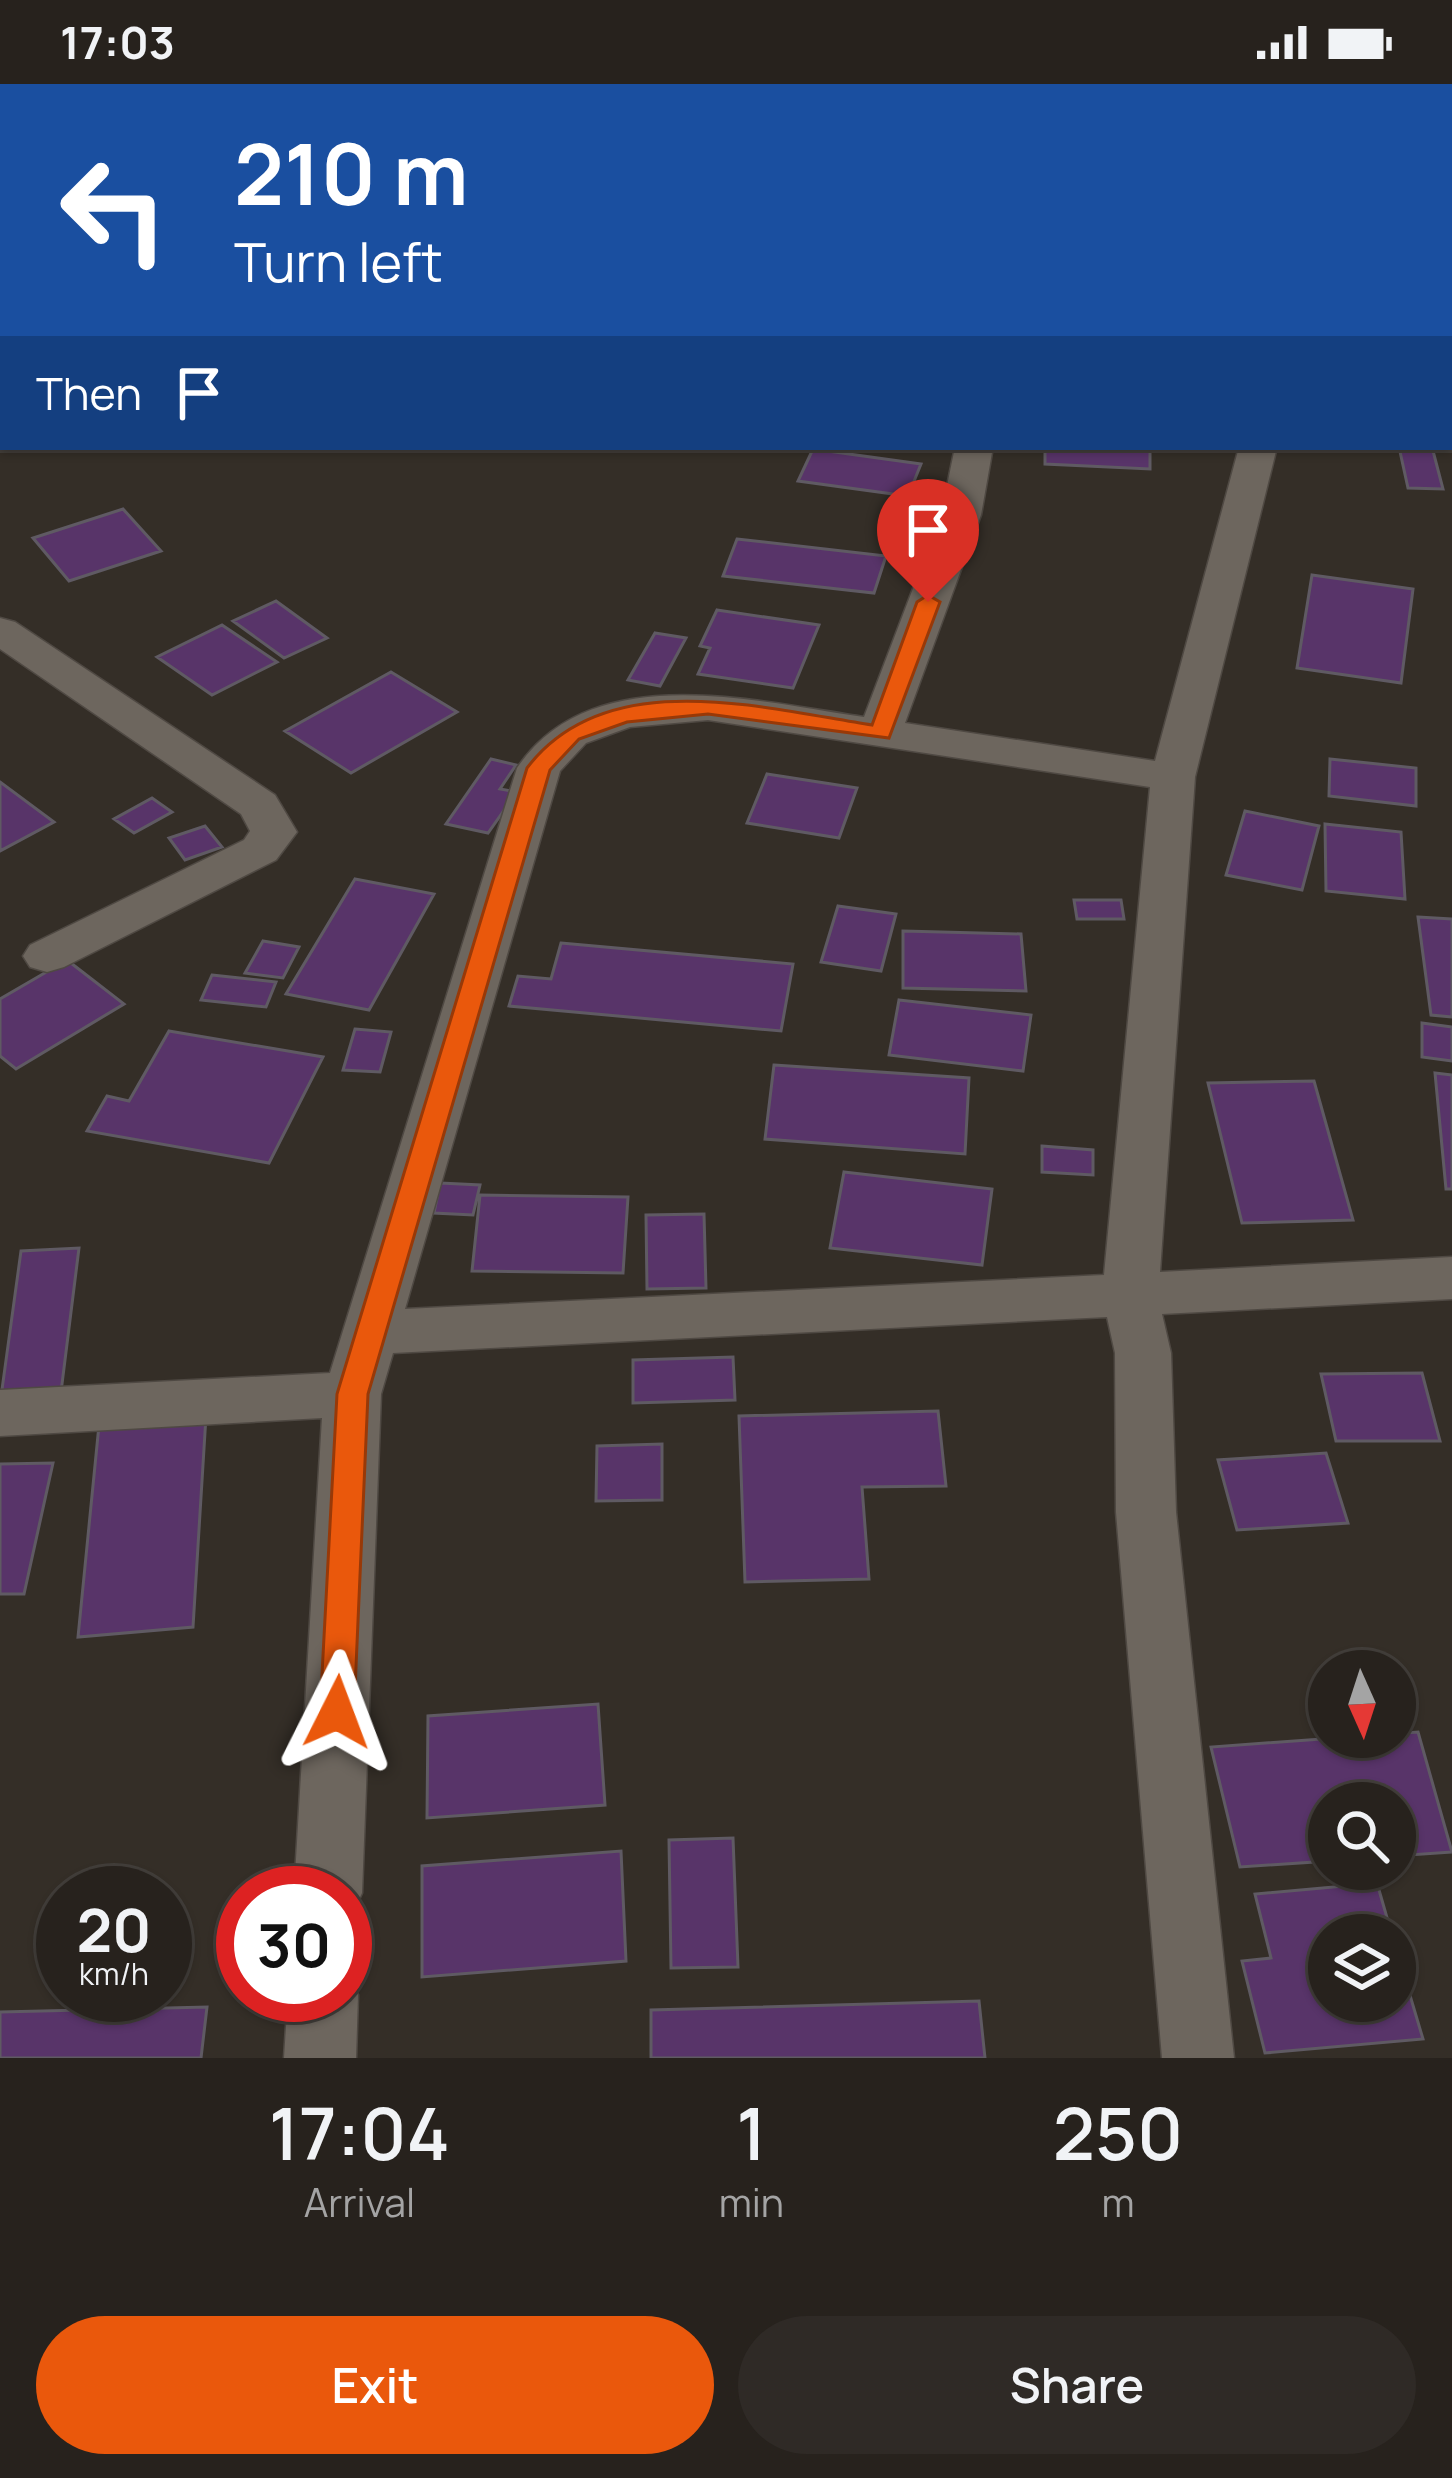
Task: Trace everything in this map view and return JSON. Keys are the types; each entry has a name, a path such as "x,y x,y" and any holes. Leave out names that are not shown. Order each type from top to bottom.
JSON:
{"street":[{"path":"880,733 961,515 973,450"},
{"path":"1198,2058 1146,1512 1143,1353 1130,1295 1173,777 1257,450"},
{"path":"0,631 78,679 259,805 274,832 260,850 47,956"},
{"path":"329,1866 352,1394 539,768 570,734 623,715 708,707 1173,777"},
{"path":"367,1333 1452,1278"},
{"path":"0,1413 352,1394"},
{"path":"320,2058 322,2022"}],"building":[{"path":"813,450 921,464 908,496 798,481"},
{"path":"1045,450 1150,450 1150,469 1045,464"},
{"path":"1400,450 1433,450 1443,489 1408,488"},
{"path":"123,509 161,551 69,581 33,538"},
{"path":"737,539 886,556 874,593 723,576"},
{"path":"1312,575 1413,589 1401,683 1297,668"},
{"path":"276,601 327,638 284,658 233,621"},
{"path":"717,610 819,625 793,688 698,674 710,648 700,646"},
{"path":"222,625 277,662 212,695 157,657"},
{"path":"655,633 686,638 660,686 628,680"},
{"path":"391,672 457,712 351,773 285,731"},
{"path":"491,759 516,765 500,789 517,792 488,833 446,824"},
{"path":"1330,759 1416,768 1416,806 1329,796"},
{"path":"767,774 857,788 839,838 747,823"},
{"path":"0,782 54,822 0,851"},
{"path":"152,798 172,812 134,833 114,819"},
{"path":"1245,811 1319,826 1302,890 1226,875"},
{"path":"1325,824 1401,832 1405,899 1326,891"},
{"path":"205,826 222,847 185,860 169,838"},
{"path":"355,879 434,894 369,1010 286,994"},
{"path":"1074,900 1121,900 1124,919 1077,919"},
{"path":"838,906 896,914 881,971 821,962"},
{"path":"1418,917 1452,919 1452,1017 1431,1015"},
{"path":"903,931 1021,934 1026,991 903,988"},
{"path":"263,941 299,947 283,978 245,973"},
{"path":"561,943 793,964 781,1031 509,1006 518,976 551,979"},
{"path":"67,960 124,1004 16,1069 0,1056 0,999"},
{"path":"212,975 276,982 266,1007 201,1000"},
{"path":"899,1000 1031,1015 1023,1071 889,1055"},
{"path":"1422,1023 1452,1027 1452,1061 1422,1057"},
{"path":"355,1029 391,1032 380,1072 343,1070"},
{"path":"169,1031 323,1057 269,1163 87,1131 107,1096 129,1101"},
{"path":"774,1065 969,1078 965,1154 765,1139"},
{"path":"1435,1073 1452,1075 1452,1189 1446,1189"},
{"path":"1314,1081 1353,1220 1242,1223 1208,1083"},
{"path":"1042,1146 1093,1150 1093,1175 1042,1172"},
{"path":"844,1172 992,1189 982,1265 830,1248"},
{"path":"440,1183 480,1185 473,1215 434,1213"},
{"path":"480,1195 628,1197 623,1273 472,1271"},
{"path":"704,1214 706,1288 647,1289 646,1215"},
{"path":"79,1248 60,1400 0,1404 21,1251"},
{"path":"733,1357 735,1400 633,1403 633,1360"},
{"path":"1422,1373 1440,1441 1336,1441 1321,1374"},
{"path":"938,1411 946,1486 862,1487 869,1579 745,1582 739,1416"},
{"path":"206,1416 193,1627 78,1637 99,1425"},
{"path":"662,1444 662,1500 596,1501 597,1446"},
{"path":"1326,1453 1348,1523 1237,1530 1218,1460"},
{"path":"53,1463 24,1594 0,1594 0,1464"},
{"path":"598,1704 605,1805 427,1818 428,1716"},
{"path":"1416,1732 1452,1852 1416,1855 1416,1782 1308,1782 1308,1862 1240,1867 1211,1747 1308,1740 1308,1758 1416,1758"},
{"path":"733,1838 738,1967 671,1968 669,1840"},
{"path":"621,1851 626,1961 422,1977 422,1866"},
{"path":"1379,1890 1386,1914 1308,1914 1308,2022 1416,2022 1416,2016 1423,2039 1265,2053 1242,1961 1271,1958 1255,1894"},
{"path":"979,2001 985,2058 651,2058 651,2010"},
{"path":"192,2007 207,2007 201,2058 0,2058 0,2012 36,2011 36,2022 192,2022"}],"route":[{"path":"337,1712 352,1394 539,768 570,734 623,715 708,707 880,733 928,602"}]}
